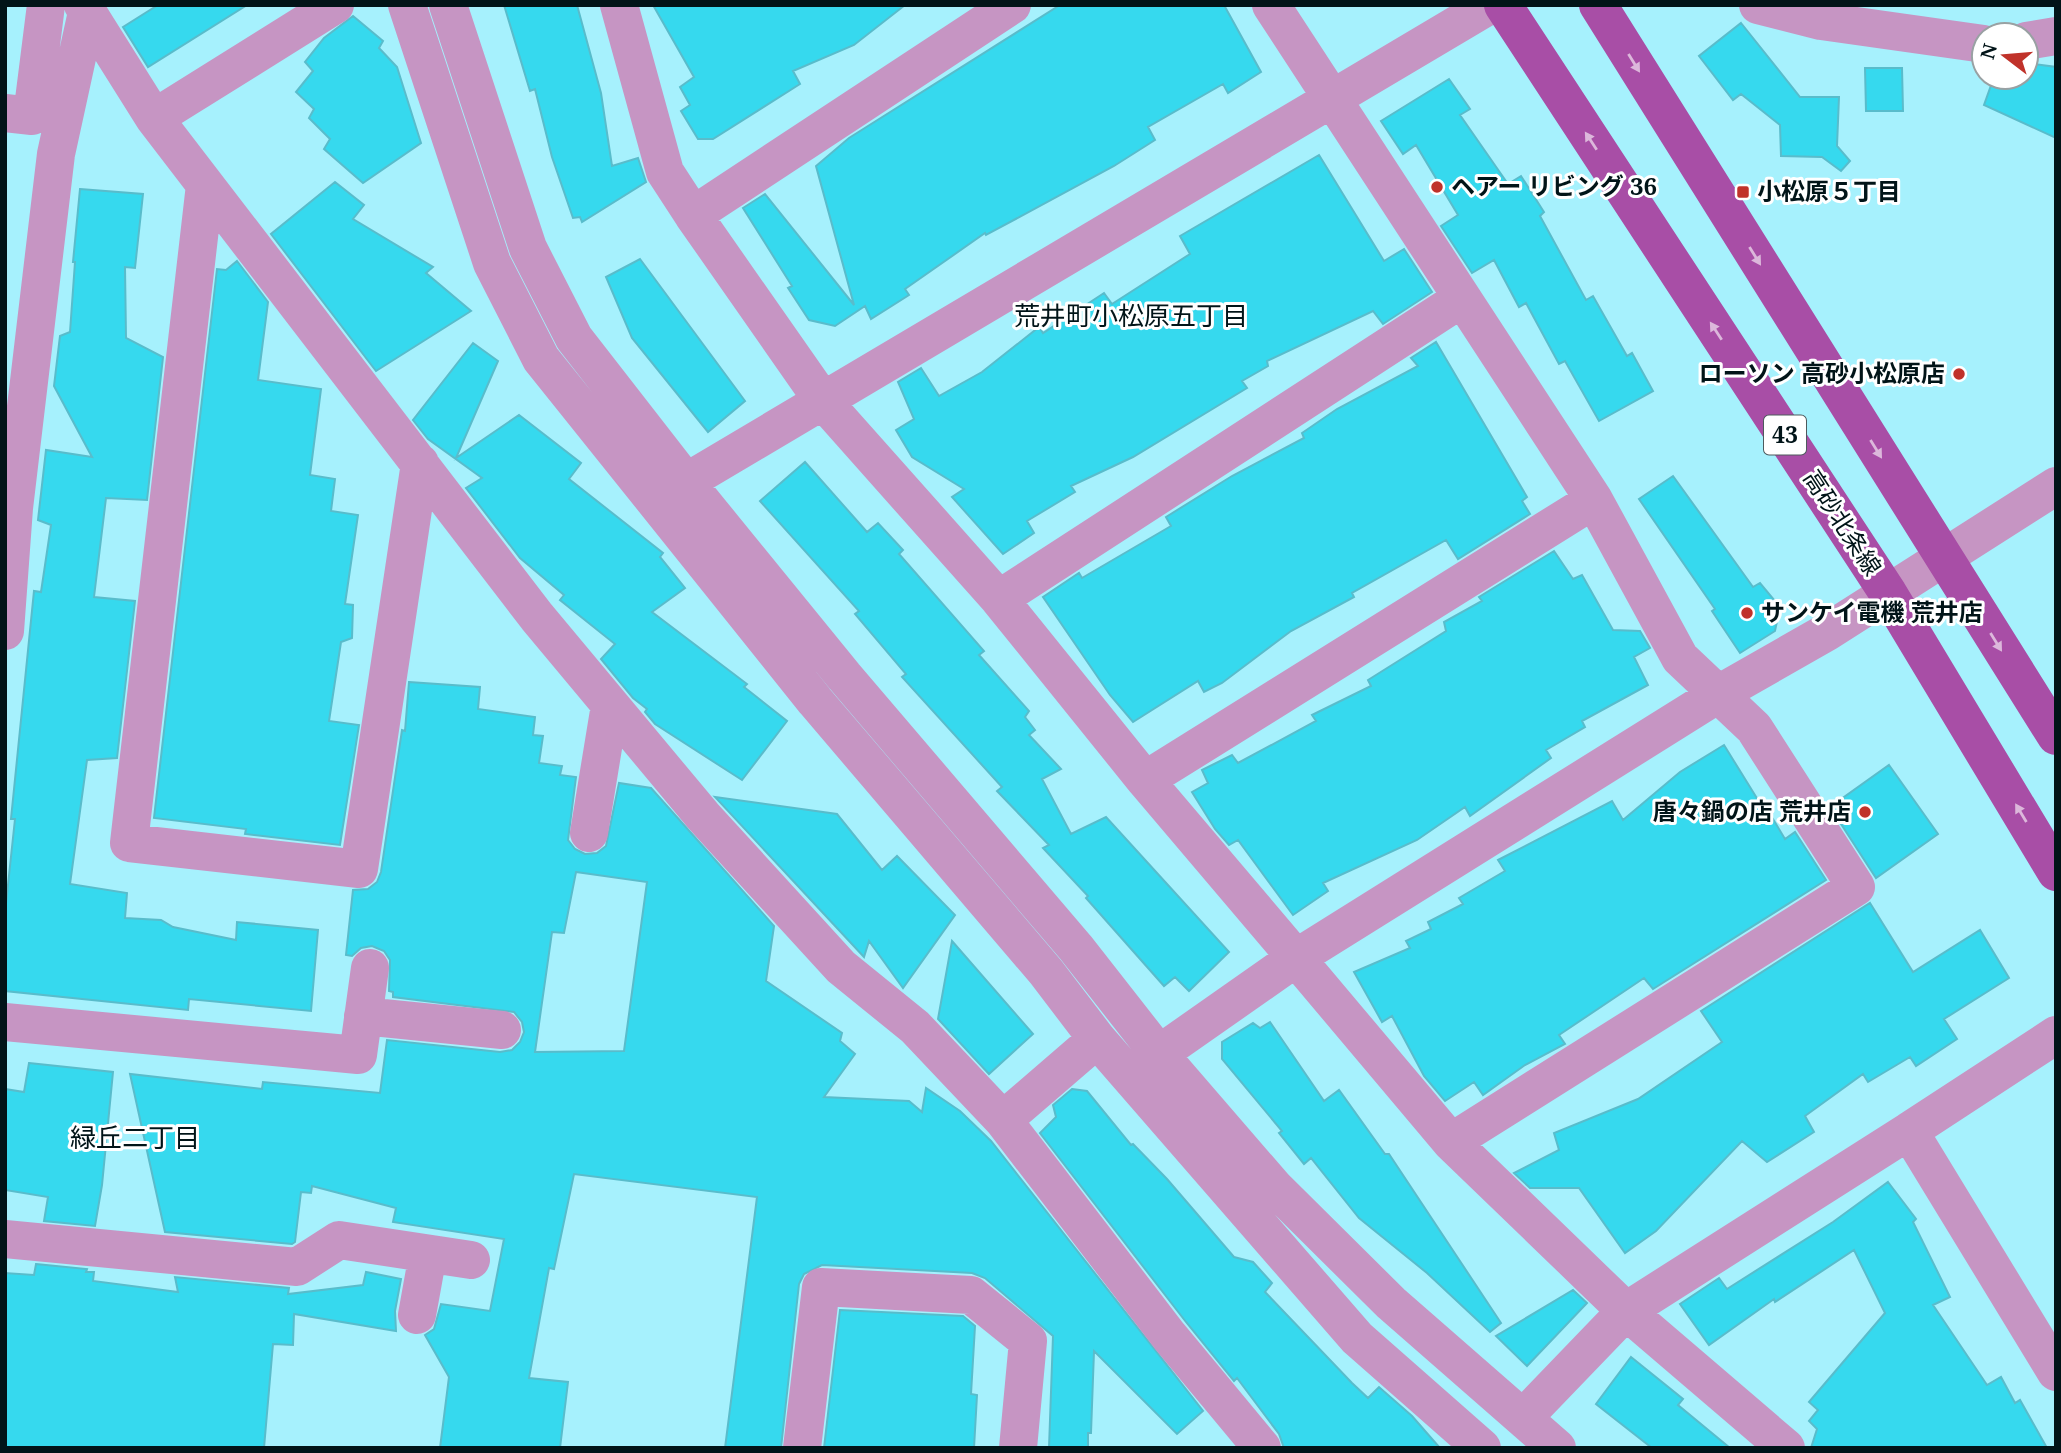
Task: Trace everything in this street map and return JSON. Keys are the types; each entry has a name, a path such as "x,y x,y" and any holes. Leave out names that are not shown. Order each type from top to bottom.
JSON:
{"main road":[{"name":"高砂北条線","path":"1503,5 1888,593 2056,872"},
{"path":"1598,5 2056,736"}],"street":[{"path":"5,113 32,116 46,5"},
{"path":"154,118 335,5"},
{"path":"407,5 492,263 541,359 815,701 1046,972 1097,1039 1357,1338 1482,1448"},
{"path":"448,5 528,248 574,338 686,482 853,687 1076,948 1159,1054 1274,1187 1391,1303 1557,1448"},
{"path":"619,5 665,172 823,401 999,599 1146,780 1451,1142 1626,1311 1786,1448"},
{"path":"693,215 1012,5"},
{"path":"1271,5 1331,102 1594,500 1680,658 1754,728 1856,887 1451,1142"},
{"path":"686,482 1331,102 1490,5"},
{"path":"1758,5 1821,21 1970,42"},
{"path":"85,9 154,118 537,617 703,816 841,967 915,1027 1003,1119 1169,1336 1262,1448"},
{"path":"5,631 14,508 56,154 85,9"},
{"path":"205,185 129,843 359,869 420,463"},
{"path":"999,599 1461,299"},
{"path":"1159,1054 1296,958 1720,693 1888,593 2056,486"},
{"path":"1146,780 1594,500"},
{"path":"589,833 610,705"},
{"path":"5,1022 358,1055 370,968"},
{"path":"363,1016 502,1030"},
{"path":"1523,1418 1626,1311 2056,1035"},
{"path":"1003,1119 1097,1039"},
{"path":"1909,1130 2056,1372"},
{"path":"5,1239 297,1267 339,1240 471,1260"},
{"path":"418,1315 428,1254"},
{"path":"802,1448 821,1287 971,1296 1028,1341 1018,1448"}],"building":[{"path":"158,5 247,5 148,67 123,27"},
{"path":"504,5 577,5 601,93 612,166 638,158 646,182 582,222 580,217 573,218 552,157 535,89 530,91"},
{"path":"653,5 905,5 854,45 793,71 800,84 713,139 698,139 681,111 690,105 680,87 694,77"},
{"path":"1060,5 1224,5 1261,72 1228,93 1223,84 1148,127 1155,140 1114,166 986,235 985,233 905,289 909,295 871,319 865,306 835,326 809,320 788,288 792,286 743,208 765,194 854,305 816,166 849,138"},
{"path":"353,16 383,41 379,48 397,67 421,143 363,183 324,149 330,139 309,118 314,109 296,92 313,71 305,62 324,38"},
{"path":"1741,23 1800,97 1839,97 1837,146 1850,161 1841,171 1822,157 1781,156 1780,125 1741,94 1733,100 1699,56"},
{"path":"2040,65 2056,67 2056,138 1984,105 1989,91 2040,91"},
{"path":"1865,68 1902,68 1903,111 1866,111"},
{"path":"1449,79 1470,109 1460,115 1508,184 1521,176 1544,212 1540,216 1586,300 1593,296 1627,356 1632,353 1653,391 1599,421 1565,361 1559,364 1526,303 1519,307 1494,260 1472,273 1441,226 1458,215 1416,145 1403,154 1381,121"},
{"path":"1319,155 1384,261 1404,249 1432,292 1383,324 1373,311 1267,361 1268,366 1242,381 1247,388 1133,457 1071,486 1075,492 1027,521 1034,533 1003,554 952,497 964,489 912,457 896,430 914,419 898,382 921,368 939,396 982,372 1039,327 1043,333 1104,293 1112,304 1190,254 1180,236"},
{"path":"335,182 364,205 353,219 433,267 426,273 471,311 376,371 271,234"},
{"path":"80,189 143,194 135,268 125,267 126,338 163,357 147,500 106,498 94,597 135,601 117,758 87,760 70,884 127,893 125,918 161,920 173,927 236,940 237,922 318,930 311,1011 189,999 188,1010 5,991 5,913 15,819 11,819 34,591 41,592 51,525 38,520 46,450 92,457 54,386 60,336 70,332"},
{"path":"640,259 745,401 708,432 632,338 606,277"},
{"path":"237,261 268,302 258,380 321,389 310,475 335,479 331,511 358,515 345,604 353,605 352,638 341,642 329,721 359,725 340,845 245,834 246,829 154,818 217,269 226,270"},
{"path":"1436,342 1527,497 1522,501 1530,514 1458,559 1446,540 1352,593 1354,597 1291,631 1222,683 1204,692 1198,681 1133,722 1110,695 1043,597 1079,573 1082,578 1171,526 1166,517 1232,476 1304,438 1302,433 1337,409 1418,366 1411,358"},
{"path":"473,343 498,361 456,458 519,415 581,463 569,479 663,553 660,557 685,588 652,612 747,684 744,687 787,721 742,780 655,724 645,712 647,709 633,698 601,659 615,644 560,600 564,595 520,558 466,488 482,478 428,439 413,420"},
{"path":"805,462 867,532 878,523 903,550 899,554 984,651 979,655 1029,711 1025,717 1035,730 1029,735 1061,769 1042,779 1071,834 1106,817 1229,952 1189,991 1175,977 1164,986 1086,898 1088,896 1043,848 1049,845 997,791 1002,787 902,677 906,674 855,614 859,611 760,501"},
{"path":"1673,476 1753,587 1760,583 1780,607 1775,631 1740,653 1712,611 1715,609 1639,499"},
{"path":"1554,551 1573,579 1582,575 1613,630 1640,631 1650,648 1634,657 1648,685 1582,721 1585,727 1546,750 1551,758 1470,816 1465,807 1417,840 1323,883 1328,891 1293,915 1238,840 1229,845 1215,829 1192,792 1208,783 1202,770 1232,755 1238,763 1316,721 1312,715 1371,686 1368,680 1446,631 1444,622 1482,601 1479,597"},
{"path":"409,682 480,687 478,709 535,717 533,735 543,736 539,763 562,766 560,775 576,777 568,840 575,849 585,854 597,853 606,846 619,783 651,788 774,926 766,981 842,1033 840,1041 855,1054 824,1097 909,1101 922,1112 926,1088 960,1111 991,1141 1203,1411 1177,1434 1094,1351 1088,1448 1049,1448 1053,1336 985,1278 972,1273 822,1265 804,1274 799,1284 781,1448 725,1448 757,1197 574,1174 554,1269 549,1268 529,1378 568,1382 560,1448 440,1448 449,1377 425,1335 434,1329 441,1304 490,1311 504,1239 393,1222 396,1208 312,1186 311,1193 301,1192 295,1242 292,1244 165,1232 130,1074 262,1089 263,1082 380,1093 387,1040 500,1052 512,1050 520,1042 524,1032 522,1022 514,1012 393,997 393,992 389,991 390,960 384,951 372,946 361,948 352,956 346,955 353,890 368,889 377,882 381,872 402,730 405,731","holes":["576,872 647,882 624,1051 535,1052 552,932 564,933"]},
{"path":"1724,745 1771,821 1773,819 1785,839 1795,832 1826,880 1653,989 1644,978 1559,1035 1565,1044 1525,1065 1483,1095 1474,1082 1445,1101 1424,1076 1392,1016 1382,1022 1354,972 1410,948 1406,941 1431,929 1428,922 1463,904 1459,898 1505,871 1498,860 1612,801 1623,820 1680,772"},
{"path":"1889,765 1938,834 1876,878 1830,807"},
{"path":"715,797 837,814 882,870 897,856 955,915 903,988 869,941 864,957"},
{"path":"1870,903 1913,972 1980,930 2009,978 1944,1019 1957,1039 1916,1066 1910,1057 1868,1082 1863,1074 1805,1116 1814,1132 1767,1162 1742,1141 1656,1231 1625,1253 1579,1188 1530,1188 1514,1173 1559,1150 1554,1133 1638,1099 1722,1042 1701,1011"},
{"path":"952,941 1033,1034 989,1074 938,1019"},
{"path":"1270,1022 1324,1101 1339,1090 1385,1154 1389,1154 1501,1323 1490,1332 1427,1273 1359,1218 1311,1158 1304,1164 1279,1133 1282,1131 1222,1059 1222,1042 1253,1023 1260,1028"},
{"path":"29,1063 113,1072 102,1185 95,1226 44,1221 48,1197 5,1190 5,1089 24,1092"},
{"path":"1072,1089 1087,1091 1131,1145 1133,1144 1167,1179 1234,1257 1253,1262 1272,1283 1265,1292 1352,1383 1368,1398 1379,1387 1412,1416 1440,1448 1284,1448 1279,1434 1237,1378 1234,1381 1186,1322 1040,1133 1056,1117 1053,1105"},
{"path":"1888,1182 1916,1219 1913,1222 1950,1297 1933,1305 1987,1385 2001,1377 2015,1403 2020,1400 2047,1448 1811,1448 1817,1429 1809,1421 1818,1410 1809,1402 1885,1313 1854,1250 1775,1302 1774,1299 1709,1345 1680,1304 1719,1278 1727,1289 1833,1222"},
{"path":"36,1264 87,1269 86,1272 94,1272 93,1281 178,1292 175,1277 289,1288 288,1294 363,1285 366,1272 401,1279 395,1311 396,1331 294,1314 293,1345 273,1344 264,1448 5,1448 5,1273 34,1275"},
{"path":"1573,1290 1587,1303 1527,1366 1496,1336"},
{"path":"840,1310 963,1316 975,1326 971,1394 977,1395 974,1448 824,1448"},
{"path":"1631,1357 1683,1399 1678,1405 1730,1448 1652,1448 1596,1404"}],"place":[{"name":"ヘアー リビング 36","path":"1437,187"},
{"name":"小松原５丁目","path":"1743,192"},
{"name":"ローソン 高砂小松原店","path":"1959,374"},
{"name":"サンケイ電機 荒井店","path":"1747,613"},
{"name":"唐々鍋の店 荒井店","path":"1865,812"}],"district":[{"name":"荒井町小松原五丁目","path":"1131,316"},
{"name":"緑丘二丁目","path":"135,1138"}]}
